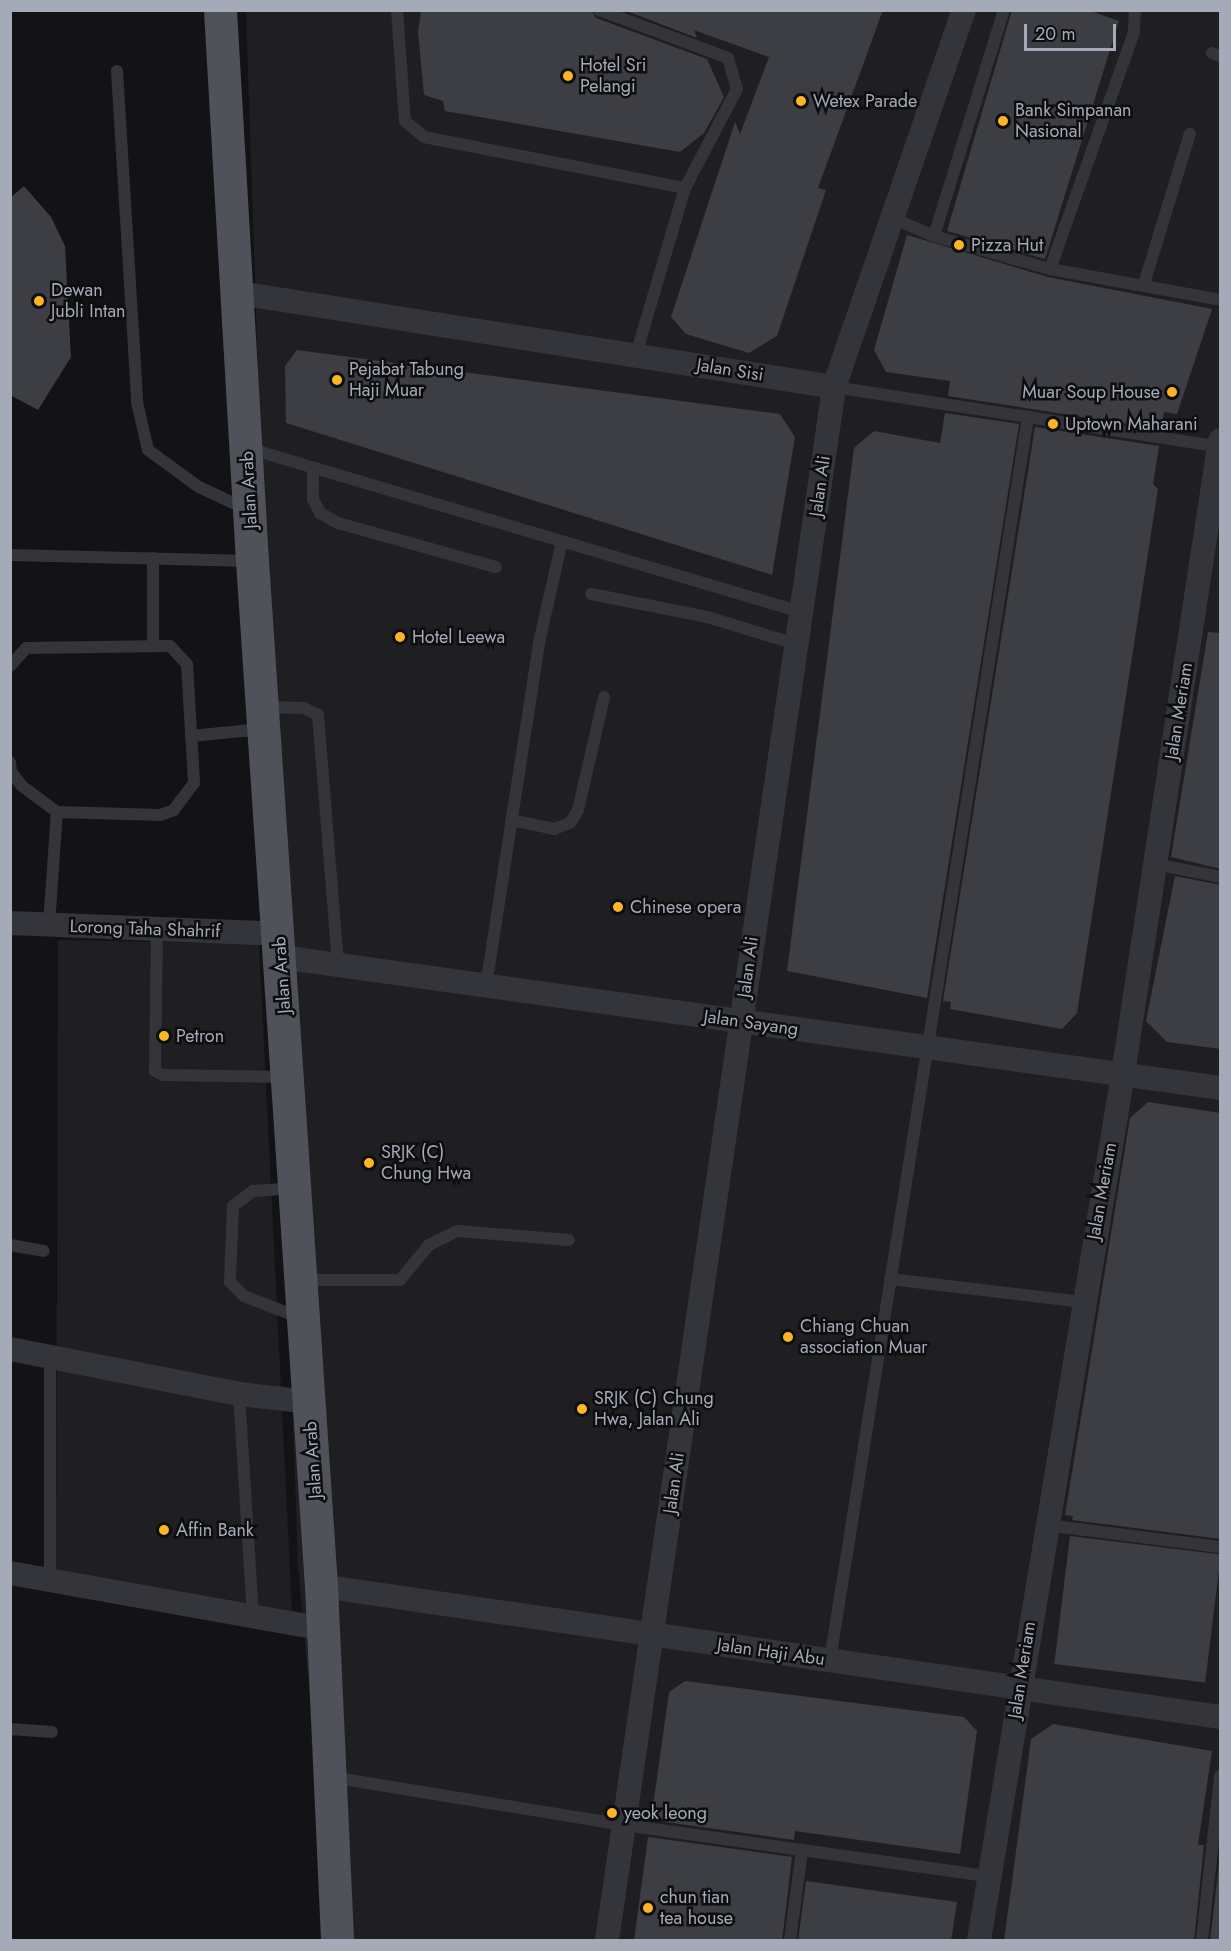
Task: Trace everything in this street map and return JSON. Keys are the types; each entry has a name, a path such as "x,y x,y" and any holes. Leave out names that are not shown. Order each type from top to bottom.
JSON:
{"main road":[{"name":"Jalan Arab","path":"220,10 239,292 252,561 289,1077 321,1586 337,1941"}],"street":[{"name":"Jalan Ali","path":"608,1941 834,387 964,10"},
{"name":"Jalan Sisi","path":"239,292 834,387"},
{"name":"Jalan Meriam","path":"979,1941 1045,1525 1122,1074 1220,445"},
{"name":"Lorong Taha Shahrif","path":"10,923 157,929 280,946"},
{"name":"Jalan Sayang","path":"280,946 338,965 1221,1088"},
{"path":"10,1349 239,1394 309,1402"},
{"path":"10,1573 323,1629"},
{"name":"Jalan Haji Abu","path":"321,1586 1221,1717"}],"lane":[{"path":"397,10 405,122 424,137 685,188"},
{"path":"599,10 728,58 736,89 685,188 636,355"},
{"path":"934,236 1004,10"},
{"path":"1050,269 1134,32 1135,10"},
{"path":"117,71 137,402 148,450 199,488 250,511"},
{"path":"1144,284 1190,134"},
{"path":"892,218 934,236 1050,269 1144,284 1221,300"},
{"name":"Jalan Sisi","path":"834,387 1220,445"},
{"path":"830,1660 1028,417"},
{"path":"246,448 801,612"},
{"path":"313,468 312,499 320,513 338,523 496,567"},
{"path":"486,986 540,638 562,541"},
{"path":"10,555 252,561"},
{"path":"153,558 153,646"},
{"path":"591,594 707,617 796,644"},
{"path":"10,666 26,648 170,646 187,664 194,783 174,810 160,815 57,812 22,786 11,772 10,762"},
{"path":"511,820 554,829 570,823 578,810 604,697"},
{"path":"191,736 304,708 318,715 338,965"},
{"path":"49,925 57,812"},
{"path":"1155,864 1221,877"},
{"path":"157,929 155,1071 163,1075 289,1077"},
{"path":"295,1188 253,1191 233,1206 230,1282 244,1296 304,1320"},
{"path":"301,1280 400,1280 429,1245 458,1231 569,1240"},
{"path":"10,1245 44,1251"},
{"path":"890,1279 1083,1302"},
{"path":"50,1357 50,1580"},
{"path":"239,1394 253,1616"},
{"path":"1045,1525 1221,1547"},
{"path":"10,1729 52,1732"},
{"path":"1202,1941 1221,1776"},
{"path":"330,1777 624,1826 988,1876"},
{"path":"790,1941 802,1850"}],"shaded area":[{"path":"246,11 1220,11 1220,1940 332,1940 298,1567"},
{"path":"58,940 259,944 292,1611 56,1569"}],"building":[{"name":"Hotel Sri Pelangi","path":"421,10 591,10 596,18 707,59 724,97 704,133 680,152 445,111 443,101 424,95 418,32"},
{"path":"624,10 883,10 818,188 826,190 777,336 749,353 686,334 671,317 735,122 740,134 769,57 694,30 697,38"},
{"path":"1012,10 1088,10 1119,21 1045,259 947,231"},
{"name":"Dewan Jubli Intan","path":"24,186 51,217 65,246 71,357 38,410 10,395 10,198"},
{"path":"907,235 1048,277 1212,309 1177,414 1164,412 1161,429 948,396 950,381 886,372 874,350"},
{"path":"297,350 780,414 795,437 772,575 286,423 285,366"},
{"path":"945,413 1019,424 927,998 787,971 854,448 874,431 940,443"},
{"path":"1035,427 1159,446 1153,484 1158,489 1077,1013 1062,1029 950,1009 951,1002 943,1001"},
{"path":"1208,632 1221,633 1221,869 1171,857"},
{"path":"1175,876 1221,885 1221,1049 1167,1042 1146,1021"},
{"path":"1148,1102 1221,1113 1221,1539 1072,1520 1073,1516 1065,1515 1130,1118"},
{"path":"1070,1536 1220,1554 1205,1683 1054,1664"},
{"path":"685,1681 964,1717 977,1731 960,1854 795,1831 794,1840 651,1820 669,1692"},
{"path":"1053,1724 1212,1751 1198,1845 1204,1845 1194,1941 1004,1941 1031,1739"},
{"path":"648,1837 792,1857 782,1941 634,1941"},
{"path":"1221,1847 1221,1941 1210,1941"},
{"path":"806,1881 957,1902 951,1941 798,1941"}],"place":[{"name":"Hotel Sri Pelangi","path":"568,76"},
{"name":"Wetex Parade","path":"801,101"},
{"name":"Bank Simpanan Nasional","path":"1003,121"},
{"name":"Pizza Hut","path":"959,245"},
{"name":"Dewan Jubli Intan","path":"39,301"},
{"name":"Pejabat Tabung Haji Muar","path":"337,380"},
{"name":"Muar Soup House","path":"1172,392"},
{"name":"Uptown Maharani","path":"1053,424"},
{"name":"Hotel Leewa","path":"400,637"},
{"name":"Chinese opera","path":"618,907"},
{"name":"Petron","path":"164,1036"},
{"name":"SRJK (C) Chung Hwa","path":"369,1163"},
{"name":"Chiang Chuan association Muar","path":"788,1337"},
{"name":"SRJK (C) Chung Hwa, Jalan Ali","path":"582,1409"},
{"name":"Affin Bank","path":"164,1530"},
{"name":"yeok leong","path":"612,1813"},
{"name":"chun tian tea house","path":"648,1908"}]}
